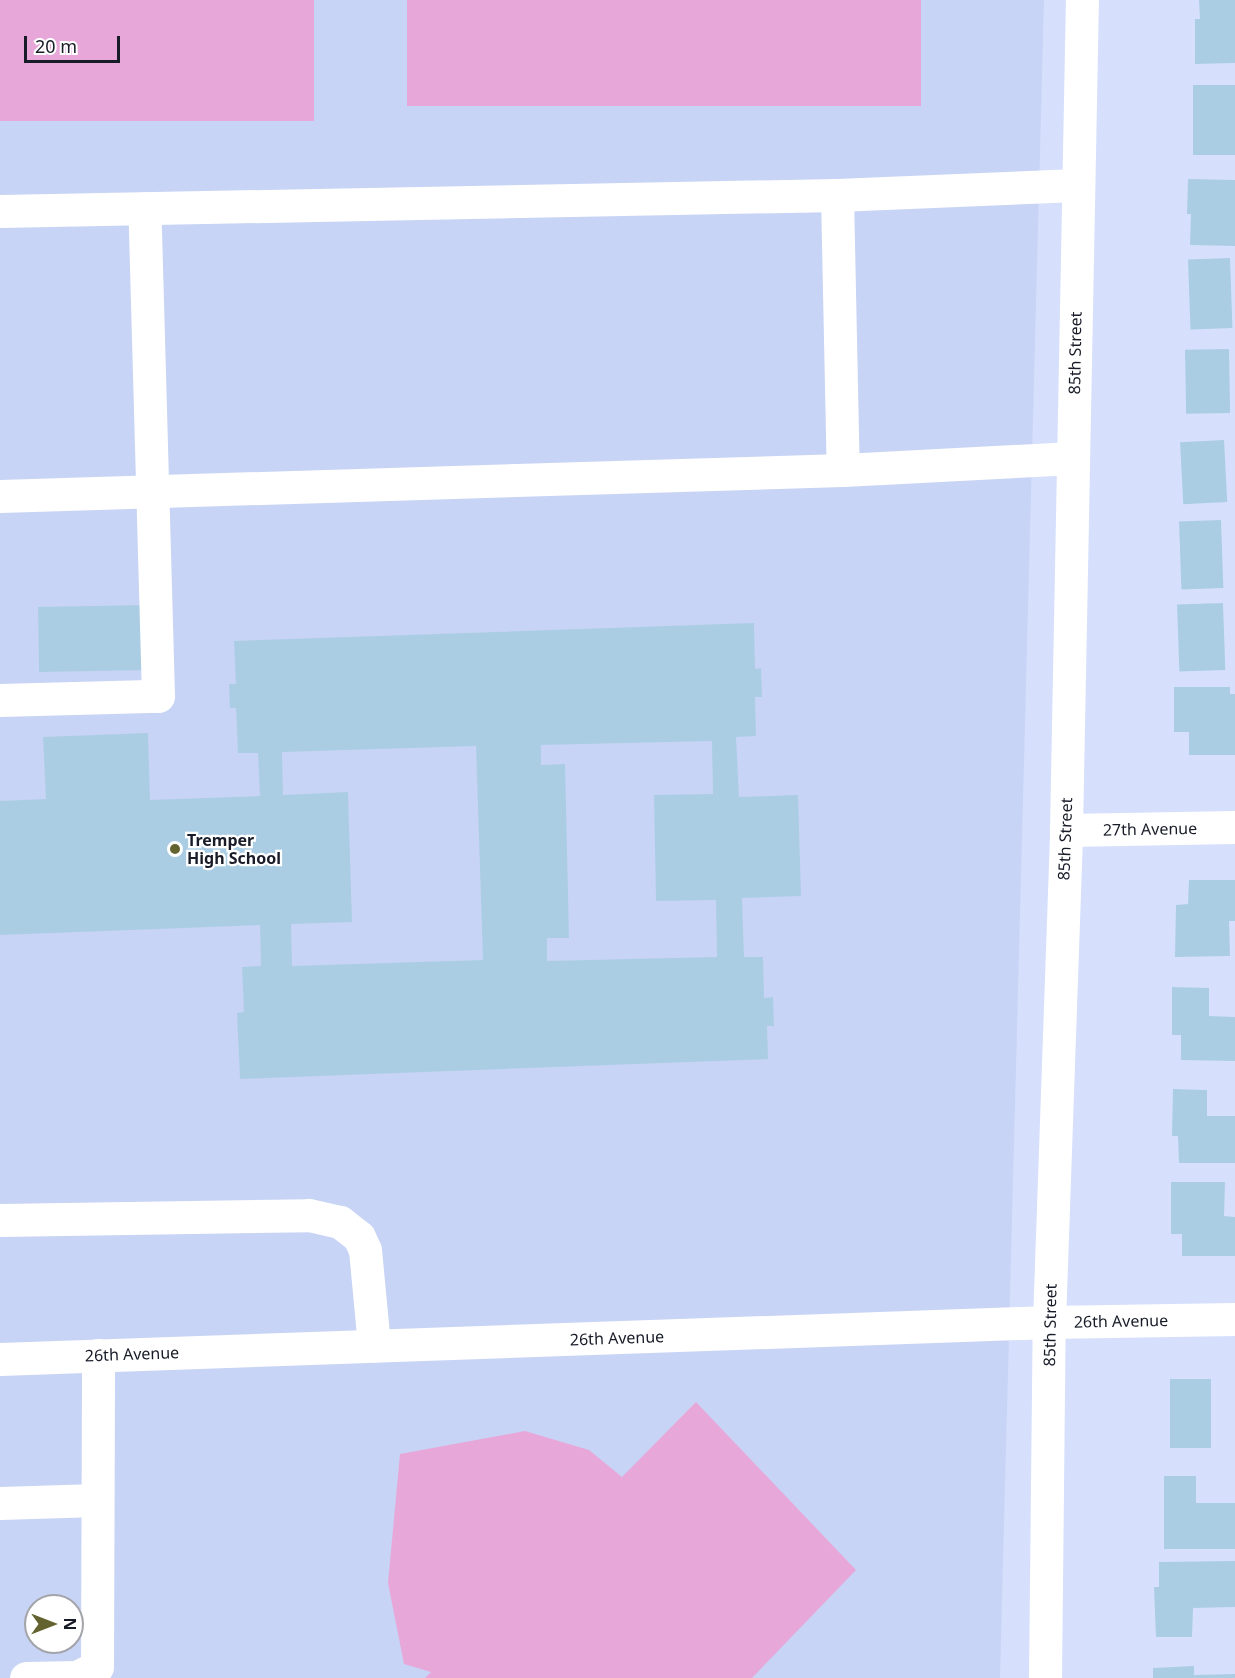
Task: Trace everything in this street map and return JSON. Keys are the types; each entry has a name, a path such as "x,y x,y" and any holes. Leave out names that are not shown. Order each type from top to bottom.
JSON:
{"street":[{"name":"85th Street","path":"1045,1678 1049,1322 1066,830 1082,0"},
{"path":"0,211 837,195 1078,185"},
{"path":"837,195 843,470"},
{"path":"0,700 158,696 144,208"},
{"path":"0,496 843,470 1073,458"},
{"name":"27th Avenue","path":"1066,830 1235,828"},
{"path":"0,1220 309,1215 340,1222 359,1237 365,1250 374,1346"},
{"name":"26th Avenue","path":"0,1359 1049,1322 1235,1319"},
{"path":"26,1678 77,1677 97,1667 98,1355"},
{"path":"0,1503 97,1500"}],"shaded area":[{"path":"0,0 1044,0 1000,1678 0,1678"},
{"path":"0,0 314,0 314,121 0,121"},
{"path":"407,0 921,0 921,106 407,106"},
{"path":"696,1402 856,1570 752,1678 425,1678 431,1672 404,1664 388,1583 400,1454 525,1431 589,1450 622,1477"}],"building":[{"path":"1199,0 1235,0 1235,63 1195,64 1195,19 1200,19"},
{"path":"1193,85 1235,85 1235,155 1193,155"},
{"path":"1188,179 1235,180 1235,246 1190,245 1191,214 1187,214"},
{"path":"1230,258 1232,328 1190,329 1188,259"},
{"path":"1229,349 1230,413 1186,414 1185,350"},
{"path":"1224,440 1227,502 1183,504 1180,442"},
{"path":"1221,520 1223,588 1181,589 1179,521"},
{"path":"1223,603 1225,670 1179,672 1177,605"},
{"path":"148,605 149,670 39,672 38,607"},
{"name":"Tremper High School","path":"754,623 755,669 761,668 762,697 755,697 756,736 736,737 739,797 798,795 801,896 742,898 744,957 763,957 764,998 773,997 774,1026 767,1026 768,1059 240,1079 237,1013 244,1012 242,967 261,966 260,925 0,935 0,801 46,799 43,737 148,733 150,800 260,796 258,753 238,753 236,708 230,708 229,684 236,684 234,641","holes":["712,741 713,794 654,795 656,901 716,900 717,957 547,961 547,938 569,938 565,764 541,765 541,745","476,746 483,960 292,966 291,924 352,922 348,792 283,795 282,752"]},
{"path":"1174,687 1230,687 1230,694 1235,694 1235,755 1189,755 1189,732 1174,732"},
{"path":"1189,880 1235,880 1235,921 1229,921 1230,956 1175,957 1176,905 1188,904"},
{"path":"1172,987 1209,988 1209,1016 1235,1017 1235,1061 1181,1060 1181,1035 1172,1035"},
{"path":"1173,1089 1207,1090 1207,1116 1235,1116 1235,1163 1179,1163 1178,1136 1172,1136"},
{"path":"1171,1182 1225,1182 1224,1216 1235,1217 1235,1256 1182,1256 1182,1234 1171,1234"},
{"path":"1170,1379 1211,1379 1211,1448 1170,1448"},
{"path":"1164,1476 1196,1476 1196,1503 1235,1503 1235,1549 1164,1549"},
{"path":"1235,1561 1235,1607 1193,1608 1192,1637 1156,1637 1154,1587 1159,1587 1159,1562"},
{"path":"1194,1666 1194,1675 1235,1674 1235,1678 1153,1678 1153,1668"}],"place":[{"name":"Tremper High School","path":"175,849"}]}
